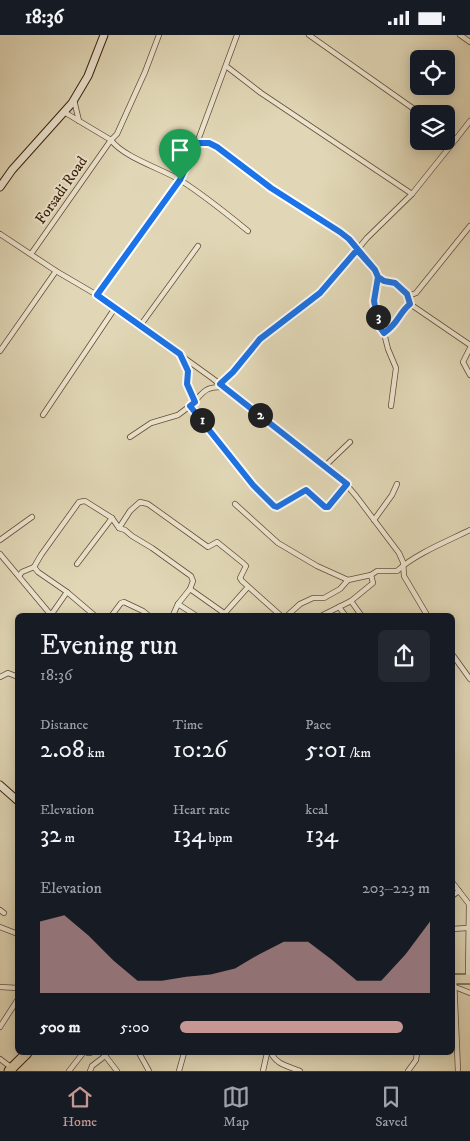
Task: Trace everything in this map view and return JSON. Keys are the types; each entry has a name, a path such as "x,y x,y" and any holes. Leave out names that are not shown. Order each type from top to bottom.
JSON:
{"highway":[{"path":"455,982 469,979"},
{"path":"10,1069 25,1055"}],"street":[{"path":"0,187 12,170 74,100 88,76 104,35"},
{"name":"Forsadi Road","path":"30,254 110,141 116,136 159,35"},
{"path":"97,295 180,180 197,143 238,35"},
{"path":"309,35 410,107"},
{"path":"460,35 470,42"},
{"path":"226,66 260,93 412,194"},
{"path":"74,100 79,121"},
{"path":"64,112 126,153 180,180 222,209 248,231"},
{"path":"220,384 233,372 260,339 320,293 367,238 389,219 412,194 470,121"},
{"path":"197,143 209,143 217,147 271,188 340,232 349,239 375,270 378,277 374,301 379,326 384,333 396,368 391,406"},
{"path":"407,294 416,293 470,226"},
{"path":"0,234 56,271 97,295 180,354 347,484 399,553 404,575 426,613"},
{"path":"140,326 198,246"},
{"path":"0,351 56,271"},
{"path":"378,277 384,281 395,283 407,294 410,304 470,347 463,362 470,375"},
{"path":"384,333 398,321 404,309 410,304"},
{"path":"43,415 114,308"},
{"path":"180,354 188,371 187,384 195,402"},
{"path":"130,437 150,423 178,415 195,402 203,391 210,388 225,388"},
{"path":"190,406 253,485 274,506 277,507 306,490 326,507 347,484"},
{"path":"325,466 350,442"},
{"path":"374,520 392,495 397,484"},
{"path":"19,576 22,572 34,567 46,547 80,501 85,501 112,518 119,528 125,530 192,576 194,581 174,613"},
{"path":"119,528 130,511 140,503 148,505 208,547 211,547 216,542 244,563 246,566 240,578 278,613"},
{"path":"235,504 278,543 317,566 348,581"},
{"path":"0,540 32,517"},
{"path":"78,564 112,518"},
{"path":"290,613 300,604 316,598 324,598 340,589 348,581 371,575 377,571 397,571 403,565 470,530"},
{"path":"0,554 49,613"},
{"path":"34,567 38,573 67,592 92,613"},
{"path":"329,613 352,601 372,584 371,575"},
{"path":"225,613 248,587"},
{"path":"190,589 223,613"},
{"path":"52,613 67,592"},
{"path":"352,601 361,613"},
{"path":"114,613 124,602 146,613"},
{"path":"178,604 193,613"},
{"path":"339,607 344,613"},
{"path":"455,658 469,677"},
{"path":"0,677 8,673 15,676"},
{"path":"0,785 15,798"},
{"path":"455,886 469,903 467,928 469,979"},
{"path":"455,894 459,891"},
{"path":"0,927 15,933"},
{"path":"455,929 467,928"},
{"path":"455,983 470,993"},
{"path":"0,987 15,988"},
{"path":"0,1027 15,1004"},
{"path":"455,1033 459,1071"},
{"path":"69,1071 81,1055"},
{"path":"90,1071 92,1066 103,1055"},
{"path":"105,1055 117,1071"},
{"path":"140,1055 149,1071"},
{"path":"178,1071 183,1055"},
{"path":"263,1071 267,1055"},
{"path":"272,1055 280,1064 300,1071"},
{"path":"408,1071 416,1060 417,1055"},
{"path":"0,1059 10,1069"}],"route":[{"path":"180,180 97,295 180,354 188,371 188,390 195,402 190,406 253,485 274,506 277,507 306,490 325,507 328,507 347,484 338,475 220,384 233,372 260,339 320,293 357,250 375,270 378,277 374,301 379,326 384,333 392,328 404,309 410,304 407,294 395,283 384,281 378,277 375,270 349,239 340,232 271,188 217,147 209,143 197,143 180,180"}]}
